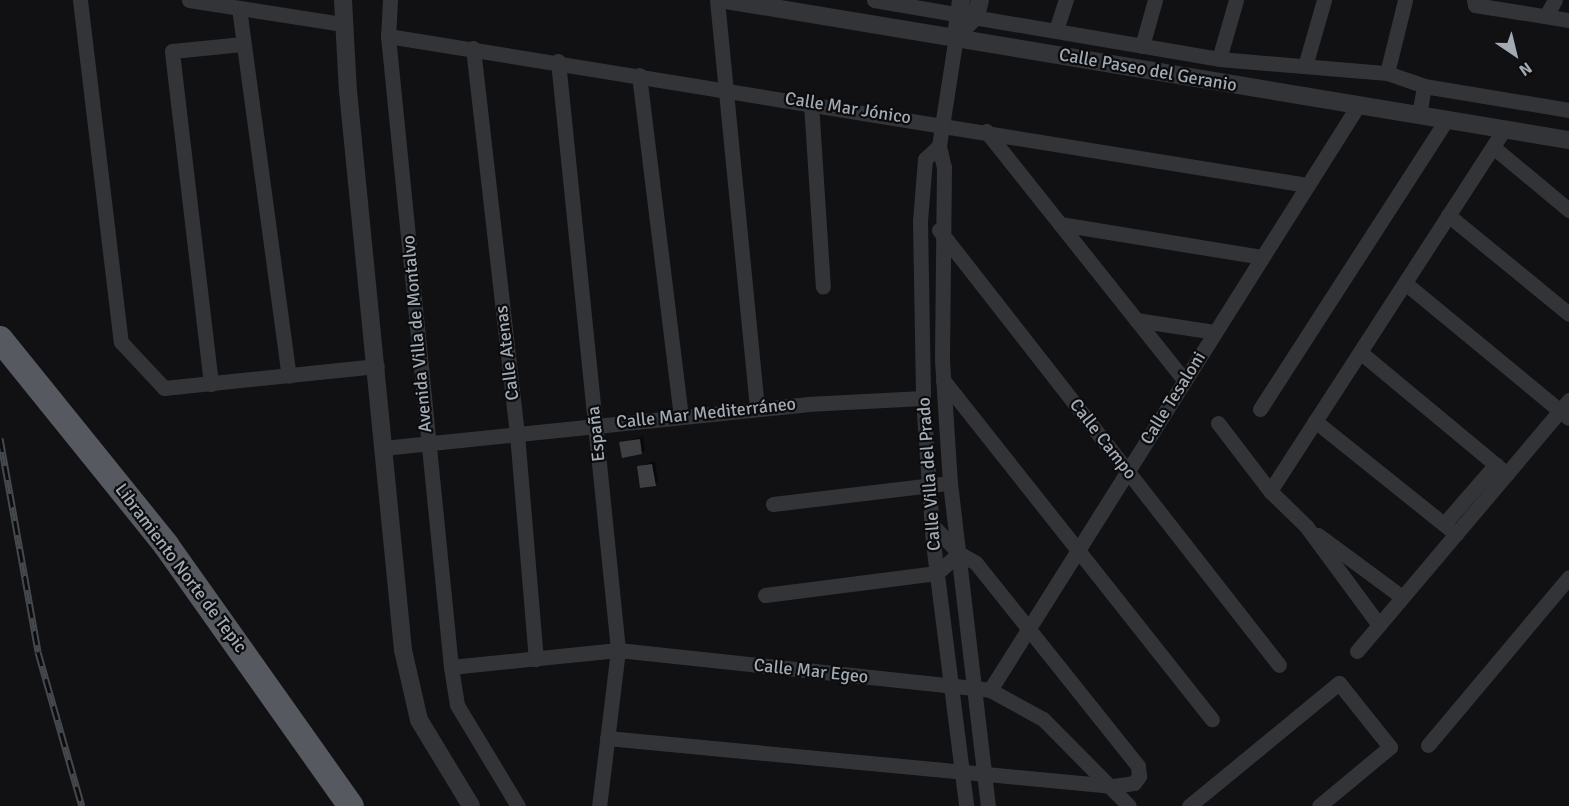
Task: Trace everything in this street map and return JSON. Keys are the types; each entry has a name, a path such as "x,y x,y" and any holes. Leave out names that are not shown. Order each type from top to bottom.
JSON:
{"highway":[{"name":"Libramiento Norte de Tepic","path":"0,339 39,383 166,545 351,806"}],"street":[{"path":"80,0 121,342 164,388 377,366"},
{"path":"189,0 343,24"},
{"path":"344,0 343,24 403,650 419,720 471,806"},
{"name":"Avenida Villa de Montalvo","path":"390,0 388,36 451,667 457,705 518,806"},
{"path":"717,0 757,409"},
{"name":"Calle Paseo del Geranio","path":"726,0 956,36 1357,107 1569,140"},
{"path":"874,0 978,8 1056,30 1142,46 1219,59 1387,73 1424,86 1569,110"},
{"path":"1056,30 1066,0"},
{"path":"1142,46 1155,0"},
{"path":"1219,59 1236,0"},
{"path":"1305,66 1324,0"},
{"path":"1387,73 1405,0"},
{"path":"1546,16 1555,0"},
{"path":"1475,2 1569,20"},
{"path":"956,36 959,7"},
{"path":"239,8 289,376"},
{"path":"956,36 978,8"},
{"name":"Calle Mar Jónico","path":"388,36 725,88 1307,185"},
{"name":"Calle Villa del Prado","path":"956,36 945,124 939,146 944,167 940,231 944,380 950,483 988,806"},
{"path":"211,384 172,51 243,44"},
{"name":"Calle Atenas","path":"472,48 517,434 537,658"},
{"name":"España","path":"558,61 618,650 600,806"},
{"path":"639,75 681,416"},
{"path":"1419,115 1424,86"},
{"path":"811,102 823,287"},
{"name":"Calle Tesaloni","path":"990,690 1357,107"},
{"path":"1260,409 1446,120"},
{"path":"1270,491 1504,129"},
{"path":"986,131 1184,381"},
{"name":"Calle Villa del Prado","path":"939,146 925,159 920,221 923,398 931,524 953,685 966,806"},
{"path":"1493,147 1569,210"},
{"path":"1449,215 1569,314"},
{"name":"Calle Campo","path":"920,221 940,231 1279,665"},
{"path":"1060,224 1261,257"},
{"path":"1357,651 1402,597 1450,529 1502,469 1566,410 1405,283"},
{"path":"1136,320 1214,332"},
{"path":"1360,352 1502,469"},
{"path":"922,366 944,380 1080,548 1212,719"},
{"name":"Calle Mar Mediterráneo","path":"383,448 681,416 923,398"},
{"path":"1315,421 1450,529"},
{"path":"1218,423 1270,491 1306,526 1402,597"},
{"path":"773,504 950,483"},
{"path":"607,738 1113,786 1134,783 1139,776 1138,765 976,562 959,553 931,524"},
{"path":"1306,526 1379,625"},
{"path":"765,595 937,573 959,553"},
{"path":"1428,745 1569,577"},
{"name":"Calle Mar Egeo","path":"451,667 618,650 990,690 1043,719 1113,786 1129,806"},
{"path":"1189,806 1339,683 1390,747 1319,806"}],"building":[{"path":"640,439 642,454 622,458 619,442"},
{"path":"652,464 656,486 640,488 637,466"}],"railway":[{"path":"0,438 38,652 82,806"}]}
